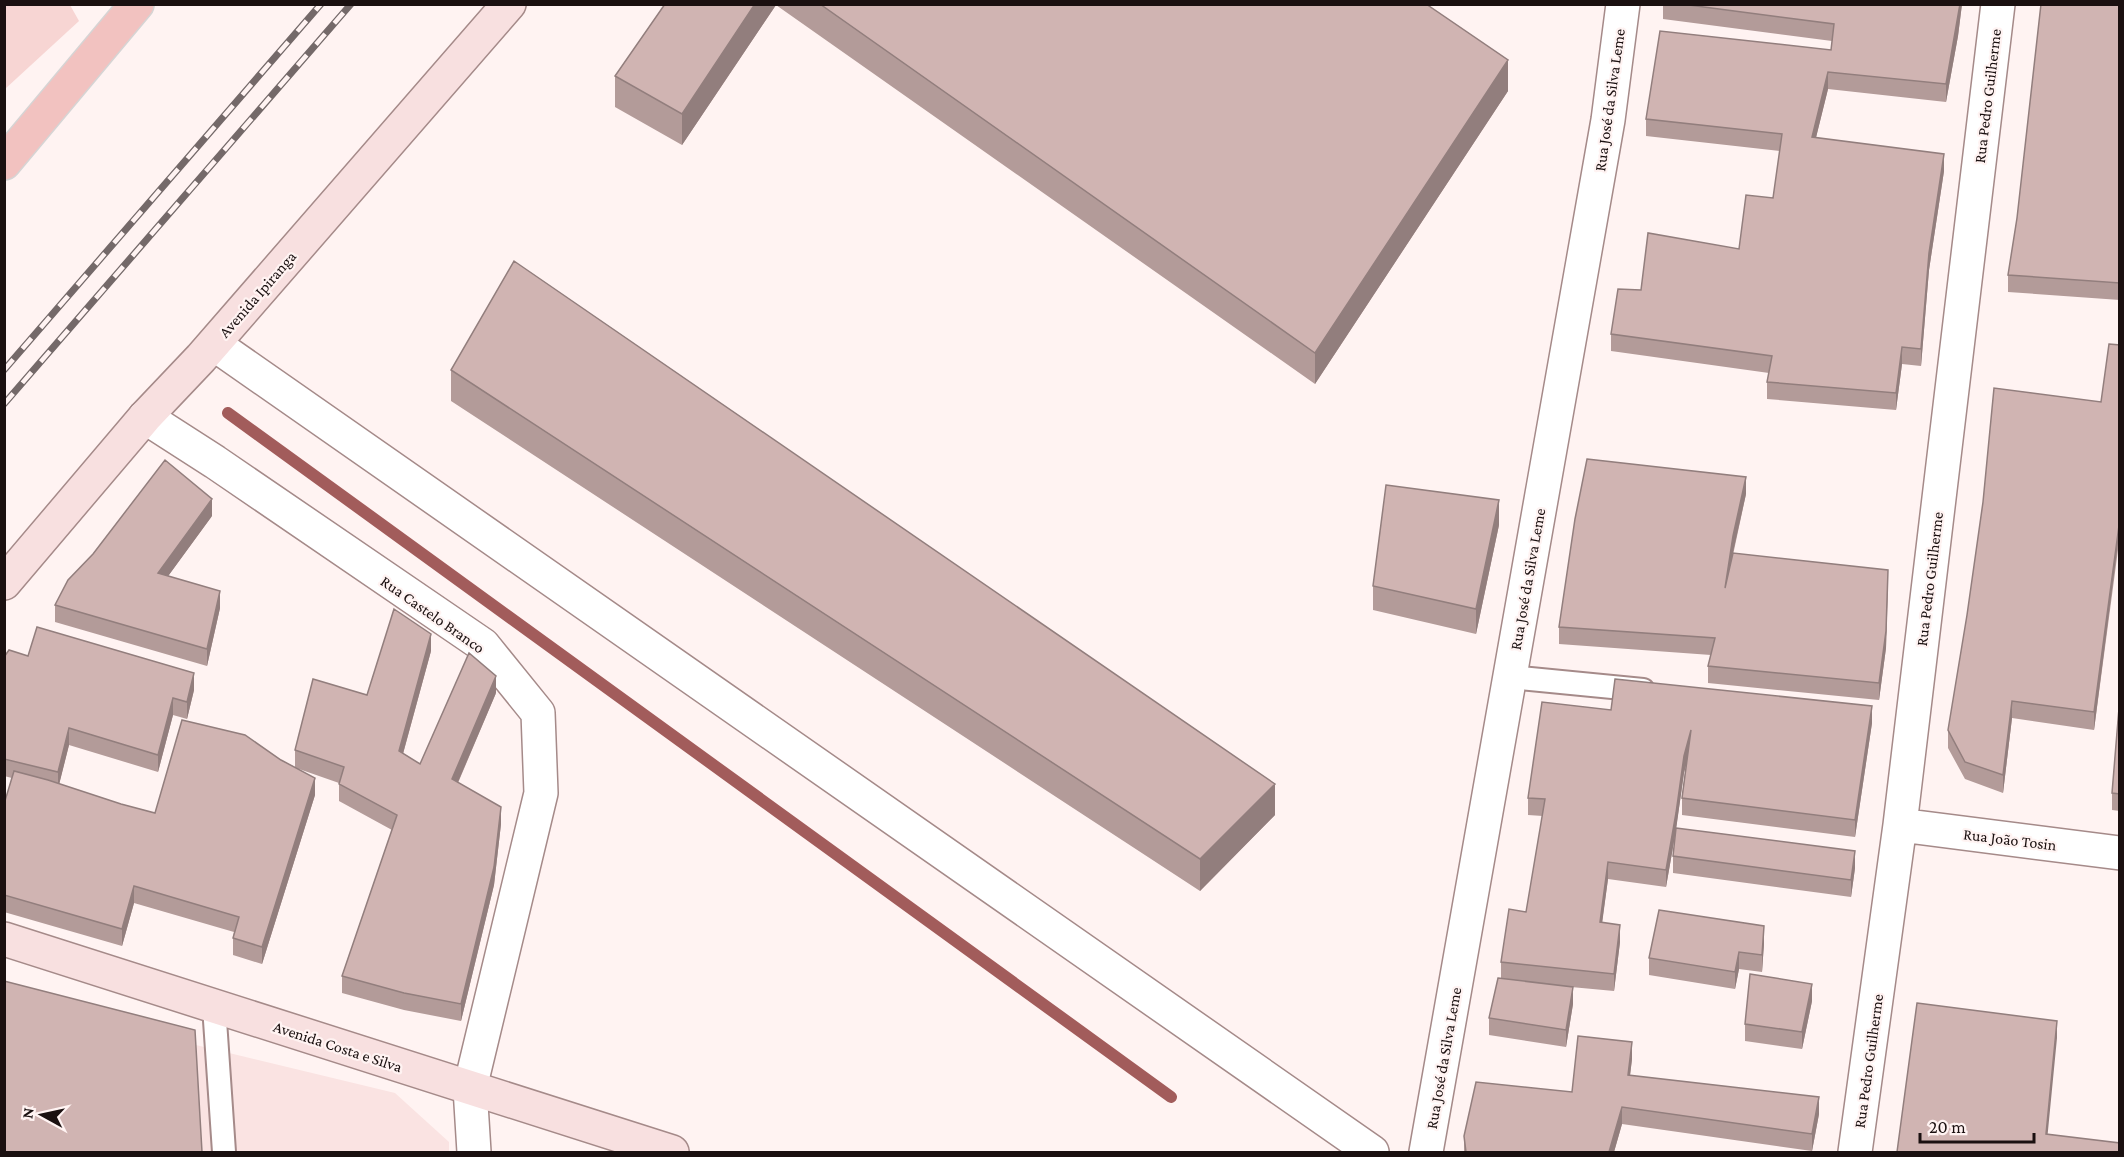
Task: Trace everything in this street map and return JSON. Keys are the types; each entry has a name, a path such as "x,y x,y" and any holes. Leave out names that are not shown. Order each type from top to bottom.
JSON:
{"main road":[{"path":"4,163 137,4"},
{"name":"Avenida Ipiranga","path":"4,583 151,410 207,351 509,4"},
{"name":"Avenida Costa e Silva","path":"4,939 672,1152"}],"street":[{"name":"Rua José da Silva Leme","path":"1426,1152 1608,120 1623,4"},
{"name":"Rua Pedro Guilherme","path":"1855,1152 1900,825 1998,4"},
{"path":"207,351 1372,1152"},
{"name":"Rua Castelo Branco","path":"151,410 215,462 483,645 538,713 541,793 470,1088 474,1152"},
{"name":"Rua João Tosin","path":"1900,825 2120,853"}],"lane":[{"path":"1510,677 1662,692"},
{"path":"214,1006 224,1152"}],"shaded area":[{"path":"5,4 70,5 79,21 5,89"},
{"path":"5,999 395,1093 449,1142 449,1152 5,1152"}],"building":[{"path":"665,4 755,4 682,114 615,76"},
{"path":"820,4 1426,4 1508,60 1315,353"},
{"path":"1681,4 1960,4 1946,84 1828,72 1812,137 1944,154 1929,253 1921,349 1902,347 1896,393 1767,382 1772,356 1611,334 1618,289 1641,290 1648,233 1739,249 1746,195 1773,198 1782,134 1646,119 1660,31 1831,50 1834,24"},
{"path":"2041,4 2120,4 2120,283 2008,275 2017,218"},
{"path":"514,261 1275,784 1200,859 451,370"},
{"path":"2109,344 2120,345 2120,518 2094,712 2012,701 2003,775 1965,762 1948,730 1983,502 1994,388 2101,402"},
{"path":"1587,459 1746,477 1733,536 1725,588 1733,553 1888,570 1886,631 1879,683 1708,666 1715,638 1559,627 1575,519"},
{"path":"165,460 212,499 158,573 220,591 207,649 55,605 68,580 93,554"},
{"path":"1386,485 1499,500 1476,609 1373,586"},
{"path":"394,609 431,634 399,751 420,764 469,653 496,676 452,779 501,807 494,867 461,1004 404,993 342,976 397,815 339,784 344,767 295,750 313,679 367,695"},
{"path":"37,627 194,673 187,702 173,698 158,755 69,728 58,772 4,759 4,657 9,650 28,656"},
{"path":"1615,679 1872,706 1855,820 1682,798 1691,730 1684,756 1666,870 1608,862 1600,922 1620,925 1614,974 1501,962 1509,909 1526,912 1545,799 1528,798 1542,702 1611,710"},
{"path":"2120,696 2120,794 2112,793"},
{"path":"182,720 245,735 281,760 315,778 262,947 233,938 239,917 134,886 122,929 4,895 4,804 14,771 155,813"},
{"path":"1676,828 1855,851 1851,880 1673,856"},
{"path":"1659,910 1764,926 1762,955 1739,952 1735,972 1649,958"},
{"path":"1750,974 1812,984 1802,1032 1745,1024"},
{"path":"1498,978 1573,987 1566,1030 1489,1018"},
{"path":"4,981 195,1030 202,1152 4,1152"},
{"path":"1917,1003 2057,1021 2046,1134 2120,1143 2120,1152 1897,1152"},
{"path":"1578,1036 1632,1042 1628,1075 1819,1097 1812,1134 1622,1107 1609,1152 1466,1152 1464,1136 1476,1082 1572,1092"}],"waterway":[{"path":"228,413 1171,1097"}],"railway":[{"path":"4,370 321,4"},
{"path":"4,404 351,4"}]}
